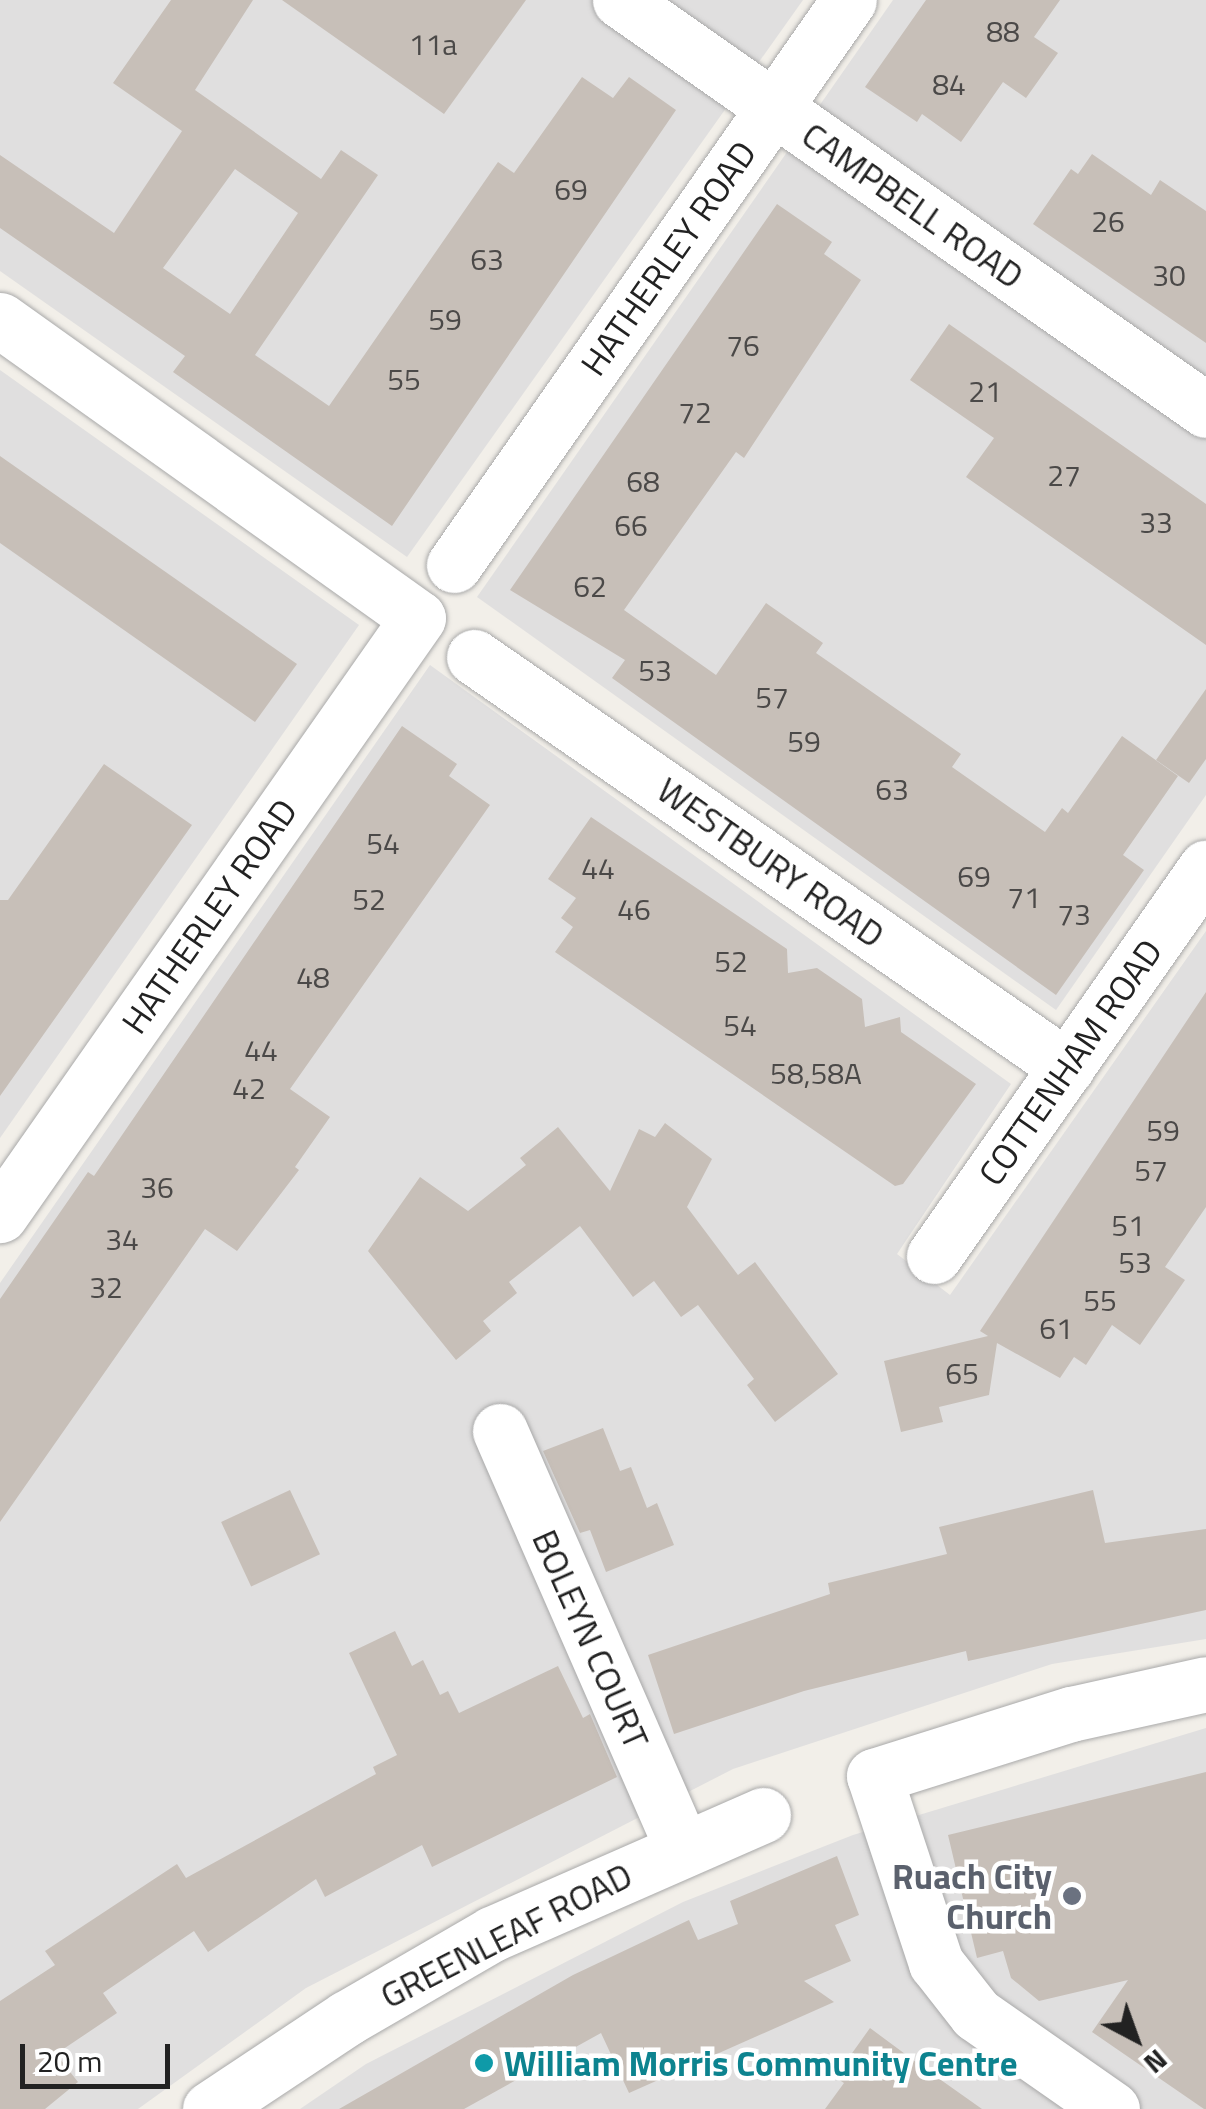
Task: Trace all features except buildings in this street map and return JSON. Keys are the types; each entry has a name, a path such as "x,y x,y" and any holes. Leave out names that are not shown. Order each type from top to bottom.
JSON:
{"street":[{"name":"CAMPBELL ROAD","path":"620,0 1206,410"},
{"name":"HATHERLEY ROAD","path":"454,565 849,0"},
{"name":"HATHERLEY ROAD","path":"0,320 418,618 0,1215"},
{"name":"WESTBURY ROAD","path":"474,657 1067,1068"},
{"name":"COTTENHAM ROAD","path":"934,1256 1206,868"},
{"name":"BOLEYN COURT","path":"500,1431 682,1847"},
{"path":"1112,2109 976,2014 936,1963 874,1776 1071,1714 1206,1684"},
{"name":"GREENLEAF ROAD","path":"210,2109 347,2018 492,1934 682,1847 763,1815"}],"shaded area":[{"path":"0,0 803,0 407,557 0,271"},
{"path":"893,0 1206,0 1206,795 1056,1010 477,597"},
{"path":"0,370 359,625 0,1138"},
{"path":"430,665 1011,1084 897,1254 950,1295 1206,931 1206,1639 1052,1664 733,1769 306,1988 138,2109 0,2109 0,1283"},
{"path":"1206,1728 1206,2109 300,2109 366,2064 683,1902 853,1835"}],"place":[{"name":"Ruach City Church","path":"1072,1896"},
{"name":"William Morris Community Centre","path":"484,2063"}]}
